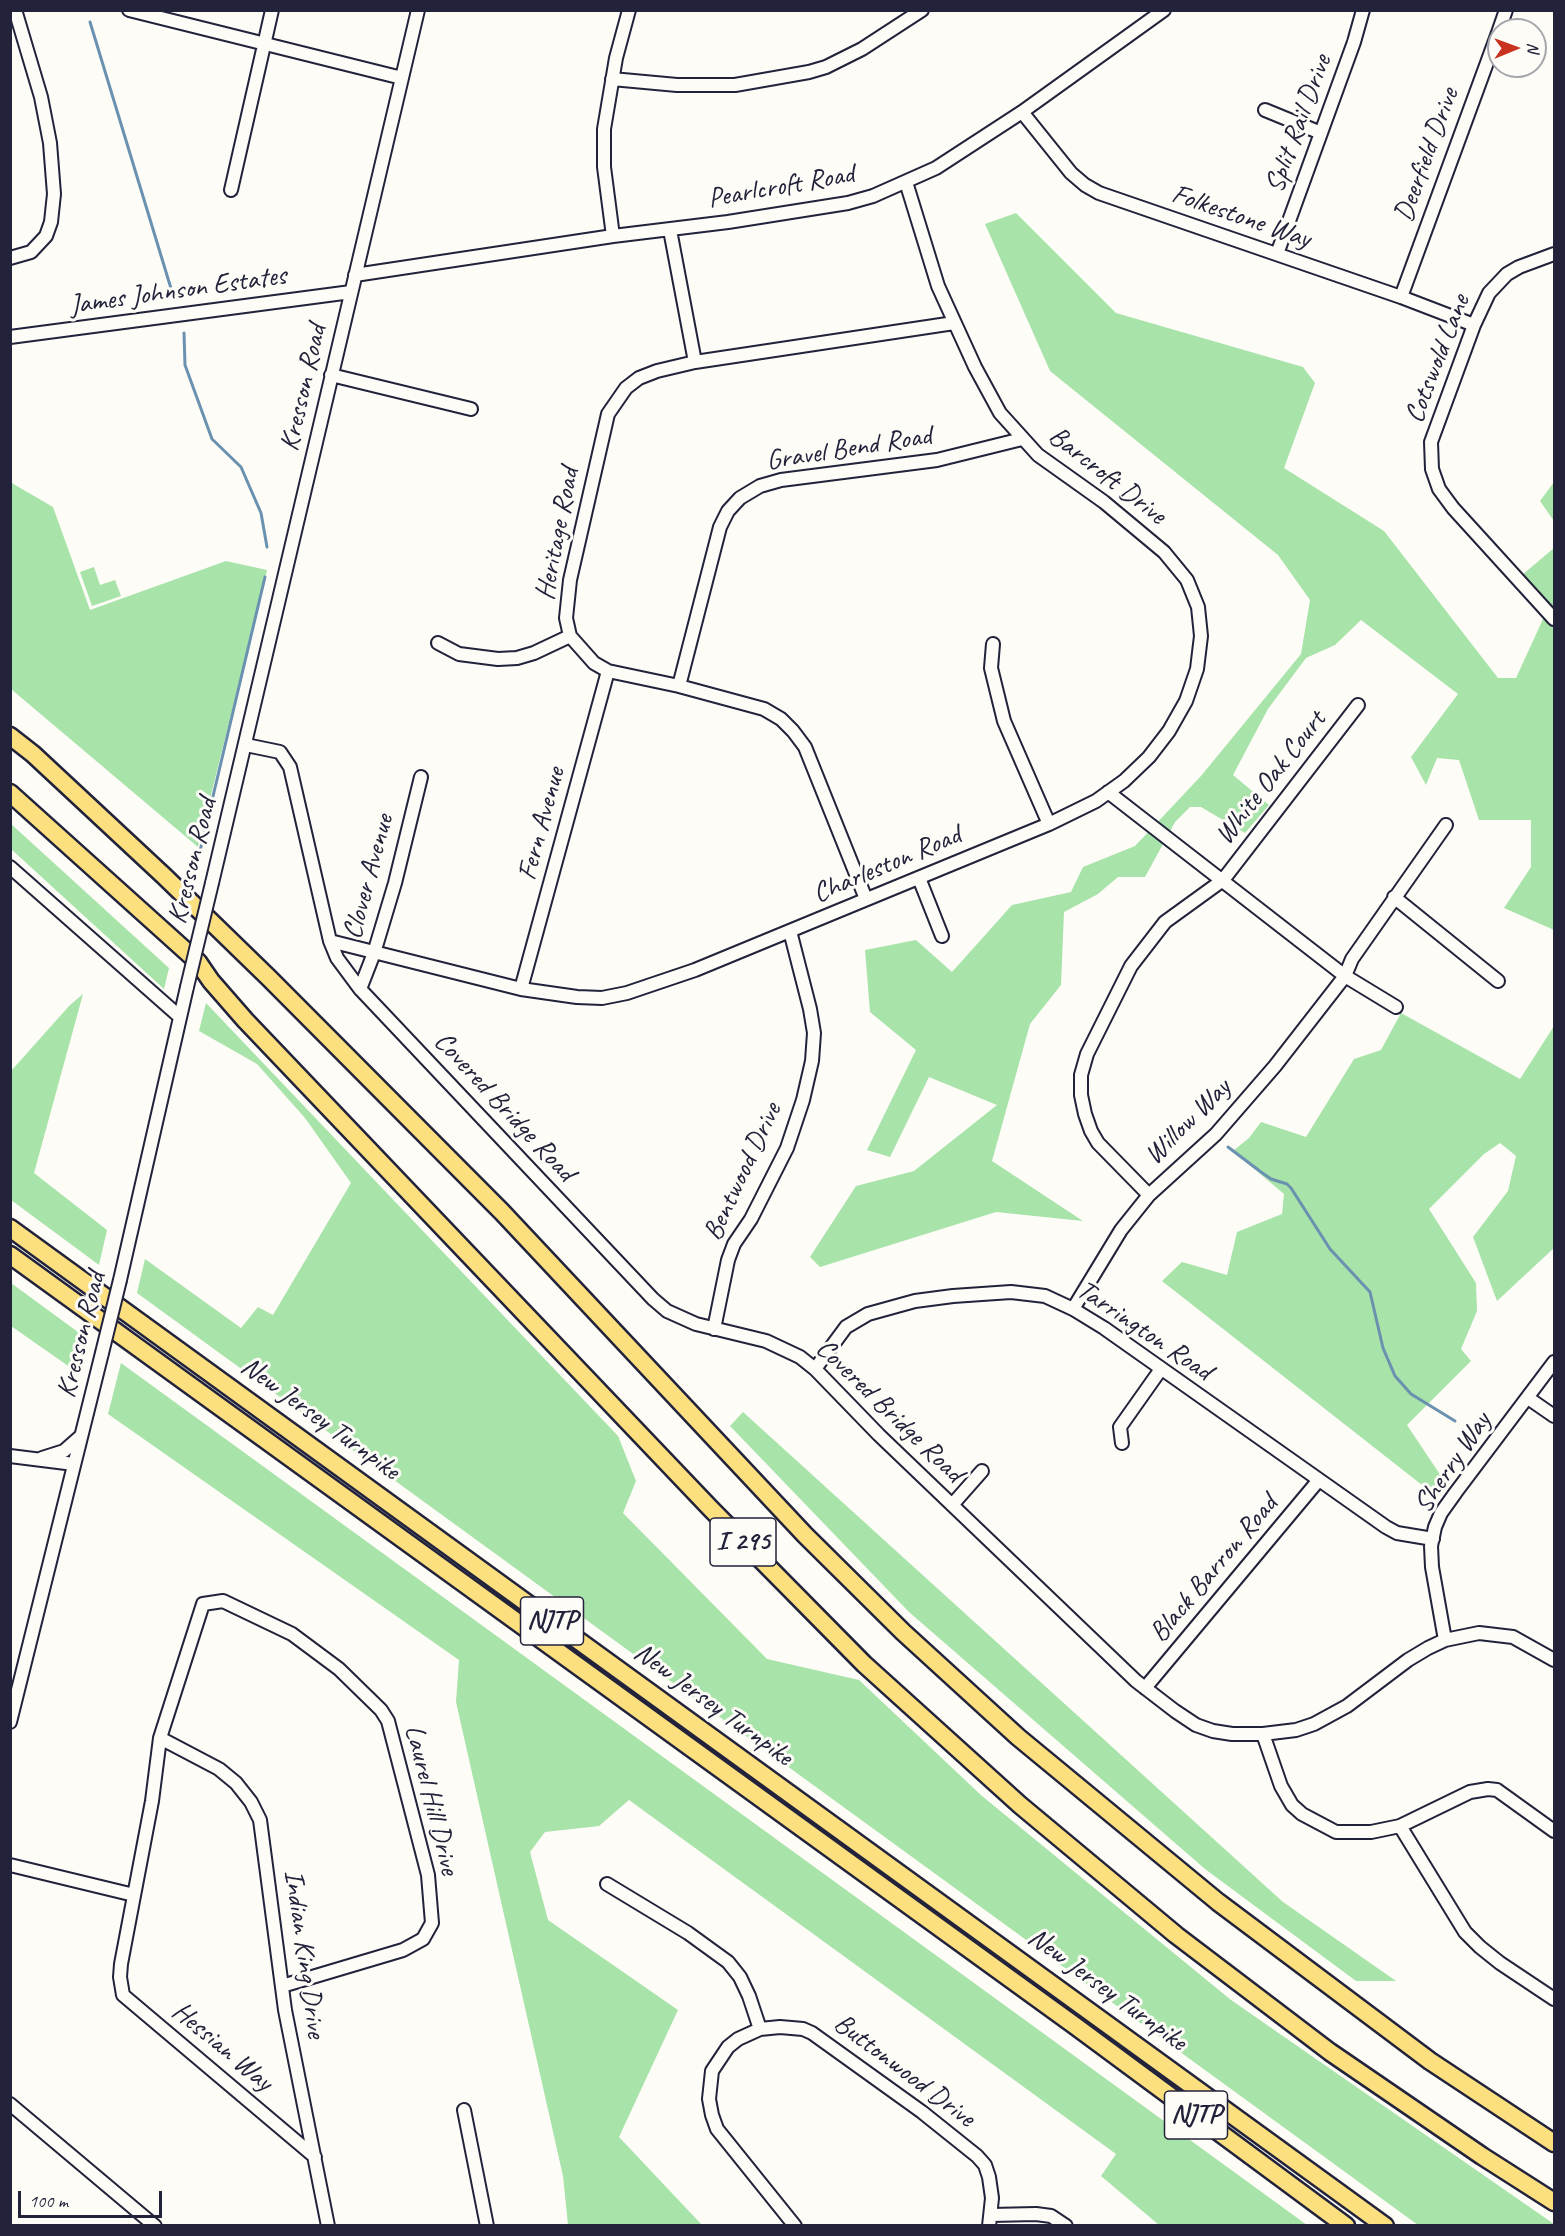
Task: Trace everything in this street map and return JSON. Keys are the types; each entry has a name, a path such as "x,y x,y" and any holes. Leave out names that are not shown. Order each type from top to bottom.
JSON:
{"highway":[{"name":"I 295","path":"10,736 33,754 164,876 269,978 502,1212 805,1535 903,1632 1018,1737 1218,1902 1430,2061 1554,2144"},
{"name":"I 295","path":"10,793 198,962 211,981 245,1020 494,1282 711,1509 890,1687 1020,1805 1176,1935 1329,2052 1554,2202"},
{"name":"New Jersey Turnpike","path":"10,1228 1385,2226"},
{"name":"New Jersey Turnpike","path":"10,1255 1064,2018 1346,2226"}],"street":[{"path":"10,258 31,252 46,236 51,222 54,194 50,143 40,98 13,14 29,10"},
{"path":"129,10 402,78"},
{"path":"187,10 190,24"},
{"path":"231,190 272,10"},
{"name":"Kresson Road","path":"10,1722 120,1280 418,10"},
{"path":"614,236 604,167 604,129 612,80 628,10"},
{"path":"612,80 677,85 735,85 809,72 826,67 862,49 922,10"},
{"name":"Split Rail Drive","path":"1277,254 1322,133 1363,10"},
{"name":"Pearlcroft Road","path":"355,275 848,203 873,196 936,168 1022,112 1160,11"},
{"name":"Deerfield Drive","path":"1401,297 1487,63"},
{"path":"1265,110 1322,133"},
{"name":"Folkestone Way","path":"1022,112 1071,173 1085,186 1099,193 1401,297 1474,325"},
{"name":"Barcroft Drive","path":"906,182 929,261 954,323 1000,413 1038,455 1104,502 1164,552 1187,580 1198,607 1201,636 1197,669 1186,701 1169,731 1149,757 1124,781 1108,792"},
{"path":"670,230 695,362"},
{"name":"Cotswold Lane","path":"1554,254 1507,274 1489,293 1474,325 1431,442 1432,469 1439,489 1453,508 1554,619"},
{"name":"James Johnson Estates","path":"10,337 351,292"},
{"name":"Heritage Road","path":"866,899 805,747 793,731 781,719 764,709 679,686 608,671 594,663 570,636 566,618 570,580 608,414 626,388 639,378 657,370 695,362 954,323"},
{"path":"331,375 471,409"},
{"name":"Gravel Bend Road","path":"679,686 720,527 728,511 740,498 760,486 781,480 937,460 1022,439"},
{"path":"438,643 459,654 498,659 517,658 534,653 570,636"},
{"path":"993,644 991,668 1004,721 1049,824"},
{"name":"Fern Avenue","path":"521,989 608,671"},
{"name":"White Oak Court","path":"1149,1195 1098,1143 1091,1131 1084,1114 1081,1095 1082,1075 1087,1054 1131,966 1165,922 1223,880 1358,705"},
{"name":"Covered Bridge Road","path":"246,745 280,752 290,767 330,941 337,958 360,989 652,1299 678,1317 714,1329 766,1341 801,1357 952,1505 1145,1688 1175,1712 1196,1725 1232,1734 1263,1734 1296,1730 1314,1724 1347,1706 1408,1660 1445,1640 1479,1633 1513,1637 1554,1660"},
{"name":"Clover Avenue","path":"360,989 374,953 395,883 421,777"},
{"path":"1108,792 1345,976 1396,1007"},
{"name":"Charleston Road","path":"330,941 521,989 602,998 627,993 695,970 1049,824 1096,801 1108,792"},
{"name":"Willow Way","path":"1073,1309 1121,1230 1149,1195 1216,1134 1275,1066 1345,976 1352,959 1446,825"},
{"path":"10,867 180,1017"},
{"path":"919,878 942,936"},
{"path":"1394,897 1498,981"},
{"name":"Bentwood Drive","path":"714,1329 728,1260 787,1148 803,1100 812,1061 814,1033 810,1009 790,931"},
{"name":"Tarrington Road","path":"815,1369 846,1327 868,1314 915,1301 1011,1292 1029,1292 1045,1296 1073,1309 1386,1527 1397,1533 1433,1539"},
{"name":"Sherry Way","path":"1445,1640 1432,1567 1435,1527 1442,1513 1554,1362"},
{"path":"1122,1443 1120,1427 1161,1369"},
{"path":"1528,1398 1554,1416"},
{"path":"36,1460 64,1451 82,1435"},
{"path":"10,1456 74,1464"},
{"path":"952,1505 982,1471"},
{"name":"Black Barron Road","path":"1145,1688 1318,1481"},
{"name":"Laurel Hill Drive","path":"121,1964 152,1801 160,1738 203,1604 224,1601 292,1634 309,1645 381,1710 388,1721 428,1875 432,1923 428,1934 415,1945 282,1986"},
{"path":"1263,1734 1281,1786 1292,1805 1302,1814 1329,1829 1347,1833 1371,1832 1400,1826 1470,1792 1488,1789 1497,1790 1554,1831"},
{"name":"Indian King Drive","path":"160,1738 219,1769 236,1783 255,1807 260,1820 282,1986 328,2226"},
{"path":"1400,1826 1465,1932 1500,1963 1554,1999"},
{"path":"10,1865 135,1895"},
{"path":"607,1884 688,1932 728,1962 740,1977 760,2029"},
{"name":"Hessian Way","path":"121,1964 120,1977 123,1995 315,2157"},
{"name":"Buttonwood Drive","path":"795,2226 717,2128 709,2099 712,2071 728,2047 738,2039 760,2029 780,2027 812,2032 922,2112 977,2156 985,2165 989,2177 992,2198 990,2220"},
{"path":"10,2104 155,2226"},
{"path":"464,2110 487,2226"},
{"path":"990,2220 1036,2214 1051,2216 1066,2226"}],"green space":[{"path":"1016,213 1116,313 1303,367 1315,383 1284,468 1384,531 1498,678 1516,678 1549,606 1522,575 1554,548 1554,930 1504,908 1531,867 1531,820 1479,820 1459,760 1437,758 1426,785 1411,757 1458,694 1361,620 1335,645 1306,658 1268,709 1233,775 1269,805 1245,833 1201,807 1190,807 1175,822 1145,877 1118,877 1098,894 1064,912 1061,985 1030,1024 992,1161 1083,1221 996,1212 820,1267 810,1257 856,1186 914,1171 997,1105 929,1077 890,1157 867,1150 916,1050 870,1012 865,950 916,940 952,972 1012,905 1071,892 1083,867 1135,846 1201,776 1301,654 1310,600 1278,555 1050,371 985,224"},
{"path":"10,482 53,507 90,610 226,561 267,570 198,847 11,689"},
{"path":"1554,482 1554,521 1540,501"},
{"path":"94,567 100,585 115,580 121,596 92,606 80,572"},
{"path":"10,823 169,968 164,989 11,849"},
{"path":"83,994 34,1173 107,1230 99,1265 11,1200 11,1071 70,1005"},
{"path":"206,1003 618,1436 636,1481 623,1513 767,1659 859,1680 982,1796 1231,2000 1554,2225 1418,2225 137,1293 145,1259 241,1328 258,1307 273,1315 351,1183 305,1118 257,1064 199,1031"},
{"path":"1401,1013 1520,1079 1554,1026 1554,1248 1497,1301 1473,1237 1508,1191 1516,1156 1500,1143 1484,1154 1429,1209 1476,1283 1477,1311 1461,1349 1471,1361 1407,1425 1447,1485 1436,1496 1162,1281 1182,1262 1227,1275 1237,1232 1282,1214 1284,1194 1233,1151 1249,1138 1261,1122 1306,1137 1354,1059 1381,1050"},
{"path":"11,1283 82,1335 74,1370 11,1326"},
{"path":"121,1363 1307,2225 1159,2225 1101,2176 1116,2154 629,1800 599,1826 545,1832 530,1852 548,1920 678,2010 619,2137 702,2225 568,2225 563,2176 456,1702 459,1660 108,1414"},
{"path":"743,1412 1283,1902 1396,1981 1356,1981 1205,1869 909,1612 730,1426"}],"waterway":[{"path":"90,22 173,295"},
{"path":"184,333 185,365 212,439 241,467 261,513 267,547"},
{"path":"200,851 265,577"},
{"path":"1228,1147 1271,1179 1287,1184 1291,1188 1330,1249 1370,1292 1383,1348 1395,1376 1411,1394 1455,1421"}]}
